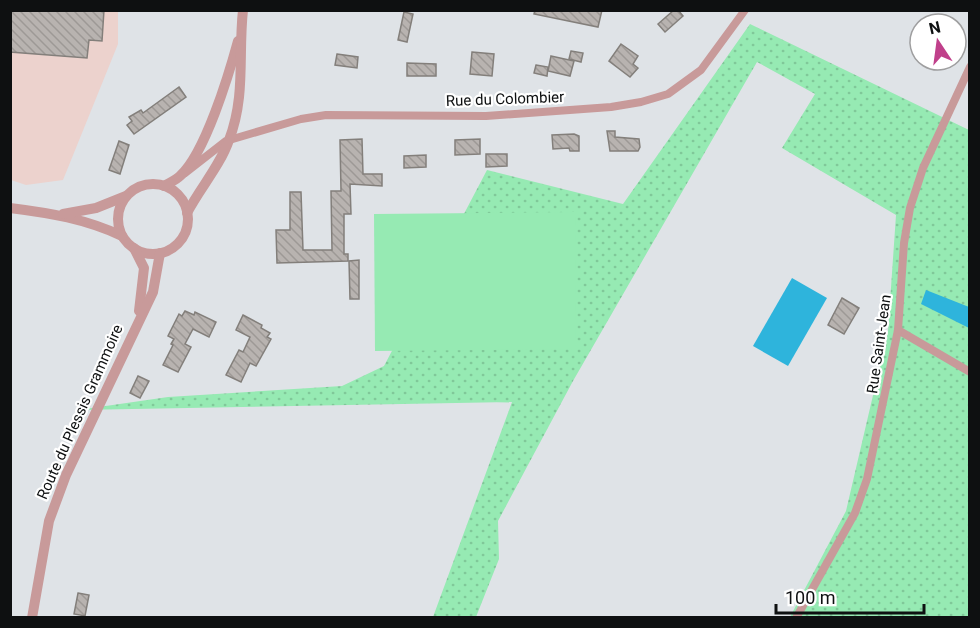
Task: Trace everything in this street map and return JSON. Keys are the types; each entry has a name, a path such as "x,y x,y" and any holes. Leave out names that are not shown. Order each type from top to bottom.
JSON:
{"street":[{"path":"10,208 60,214 97,224 122,236 134,248 151,254 169,250 182,238 186,230 187,213 230,140 242,85 243,10"},
{"name":"Rue du Colombier","path":"230,140 326,115 486,116 611,107 641,102 668,94 701,70 745,10"},
{"path":"181,176 209,127 226,83 241,29"},
{"name":"Rue Saint-Jean","path":"796,618 855,513 877,442 898,330 904,243 910,208 923,168 969,67"},
{"path":"164,186 230,140"},
{"path":"60,214 96,208 126,196 144,185 164,186 179,196 187,213"},
{"path":"122,236 118,216 126,196"},
{"name":"Route du Plessis Grammoire","path":"134,248 144,268 144,283 136,324"},
{"name":"Route du Plessis Grammoire","path":"32,618 49,521 66,475 153,292 160,253"},
{"path":"898,330 969,372"}],"shaded area":[{"path":"10,11 118,11 118,44 63,180 26,185 11,180"}],"green space":[{"path":"750,24 969,130 969,617 790,617 846,511 888,331 896,215 782,148 815,94 757,62 573,381 498,521 499,559 476,617 433,617 512,402 78,410 168,397 342,386 384,366 487,170 623,204"},
{"path":"575,212 576,349 375,351 374,214"}],"water":[{"path":"792,278 827,298 788,366 753,346"},
{"path":"926,290 969,307 969,328 921,304"}],"building":[{"path":"10,10 104,10 102,41 89,40 87,58 10,52"},
{"path":"535,10 602,10 598,27 534,14"},
{"path":"674,10 678,10 683,16 665,32 658,24"},
{"path":"404,12 413,14 407,42 398,40"},
{"path":"621,44 638,56 633,64 638,68 630,77 609,61"},
{"path":"571,51 583,53 581,62 569,59"},
{"path":"472,52 494,54 492,76 470,74"},
{"path":"337,54 358,57 357,68 335,65"},
{"path":"551,56 574,61 570,76 548,71"},
{"path":"407,63 436,64 436,76 407,76"},
{"path":"536,65 548,67 547,76 534,73"},
{"path":"179,87 186,97 134,134 127,125 132,121 129,117 141,110 143,113"},
{"path":"607,131 615,131 615,137 639,139 638,151 610,151"},
{"path":"574,134 579,136 579,151 570,151 569,148 553,149 552,135"},
{"path":"362,139 363,174 382,174 382,186 350,184 351,214 344,214 344,254 348,254 348,261 277,263 276,230 290,230 290,192 301,192 303,250 332,250 331,191 341,191 340,140"},
{"path":"480,139 480,154 455,155 455,140"},
{"path":"119,141 129,145 120,174 109,170"},
{"path":"486,154 507,154 507,166 486,167"},
{"path":"426,155 426,167 404,168 404,156"},
{"path":"359,260 359,299 350,299 349,261"},
{"path":"842,298 859,308 844,334 828,325"},
{"path":"185,311 194,315 195,312 216,322 209,337 193,329 185,344 191,347 178,372 163,365 173,345 171,344 174,339 168,336 179,314 182,316"},
{"path":"243,315 262,325 261,328 270,333 267,337 271,339 256,366 250,363 241,382 226,375 239,350 243,352 250,337 236,330"},
{"path":"138,376 149,381 140,398 130,393"},
{"path":"78,593 89,595 85,616 74,614"}]}
